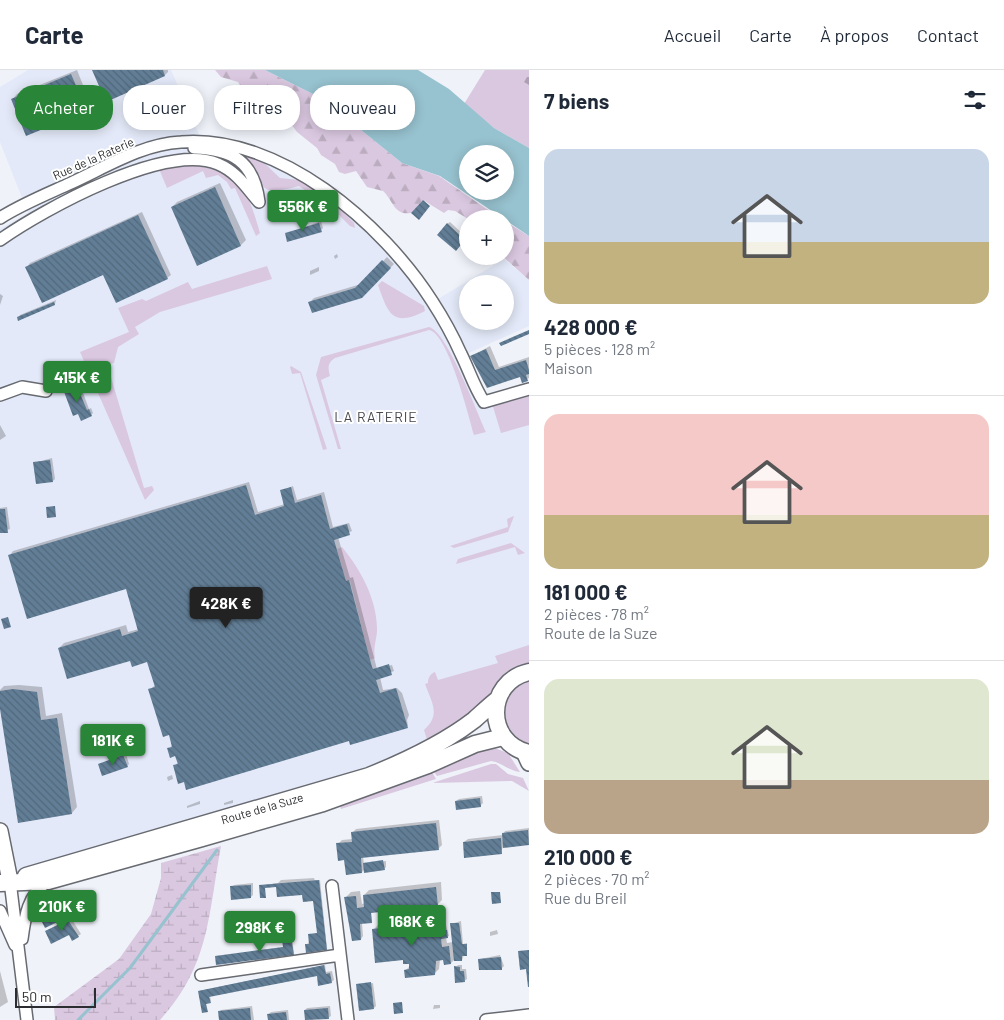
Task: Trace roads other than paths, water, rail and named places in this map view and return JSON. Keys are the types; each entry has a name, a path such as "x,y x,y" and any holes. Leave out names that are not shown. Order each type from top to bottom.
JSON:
{"main road":[{"name":"Route de la Suze","path":"5,882 369,776 413,758 442,741 475,719 498,700 511,680 529,672"},
{"path":"498,700 496,719 503,737 527,756"},
{"name":"Route de la Suze","path":"5,882 48,881 323,803 409,772 475,744 503,737"}],"street":[{"name":"Rue de la Raterie","path":"0,218 25,204 151,148 195,141 224,143 251,150 314,183 343,204 388,246 433,302 454,338 484,402 529,389"},
{"name":"Rue de la Raterie","path":"0,240 33,218 99,186 148,167 183,158 205,160 230,170 241,179 259,202 257,186 251,172 243,163 230,154 196,148 144,155"},
{"path":"0,396 22,387 46,391"},
{"path":"0,831 5,882 20,955 27,1020"},
{"path":"20,955 28,908 40,887 48,881"},
{"path":"332,886 348,1020"},
{"path":"0,911 20,955"},
{"path":"201,976 340,954"},
{"path":"486,1020 529,1015"}],"water":[{"path":"265,70 418,70 449,89 494,128 529,148 529,236 514,226 514,210 490,210 476,200 514,200 514,145 459,145 459,189 440,176 402,163 361,130 415,130 415,85 310,85 310,92 300,88 300,85 295,85"}],"waterway":[{"path":"78,1020 130,968 217,850"}],"district":[{"name":"LA RATERIE","path":"376,416"}]}
